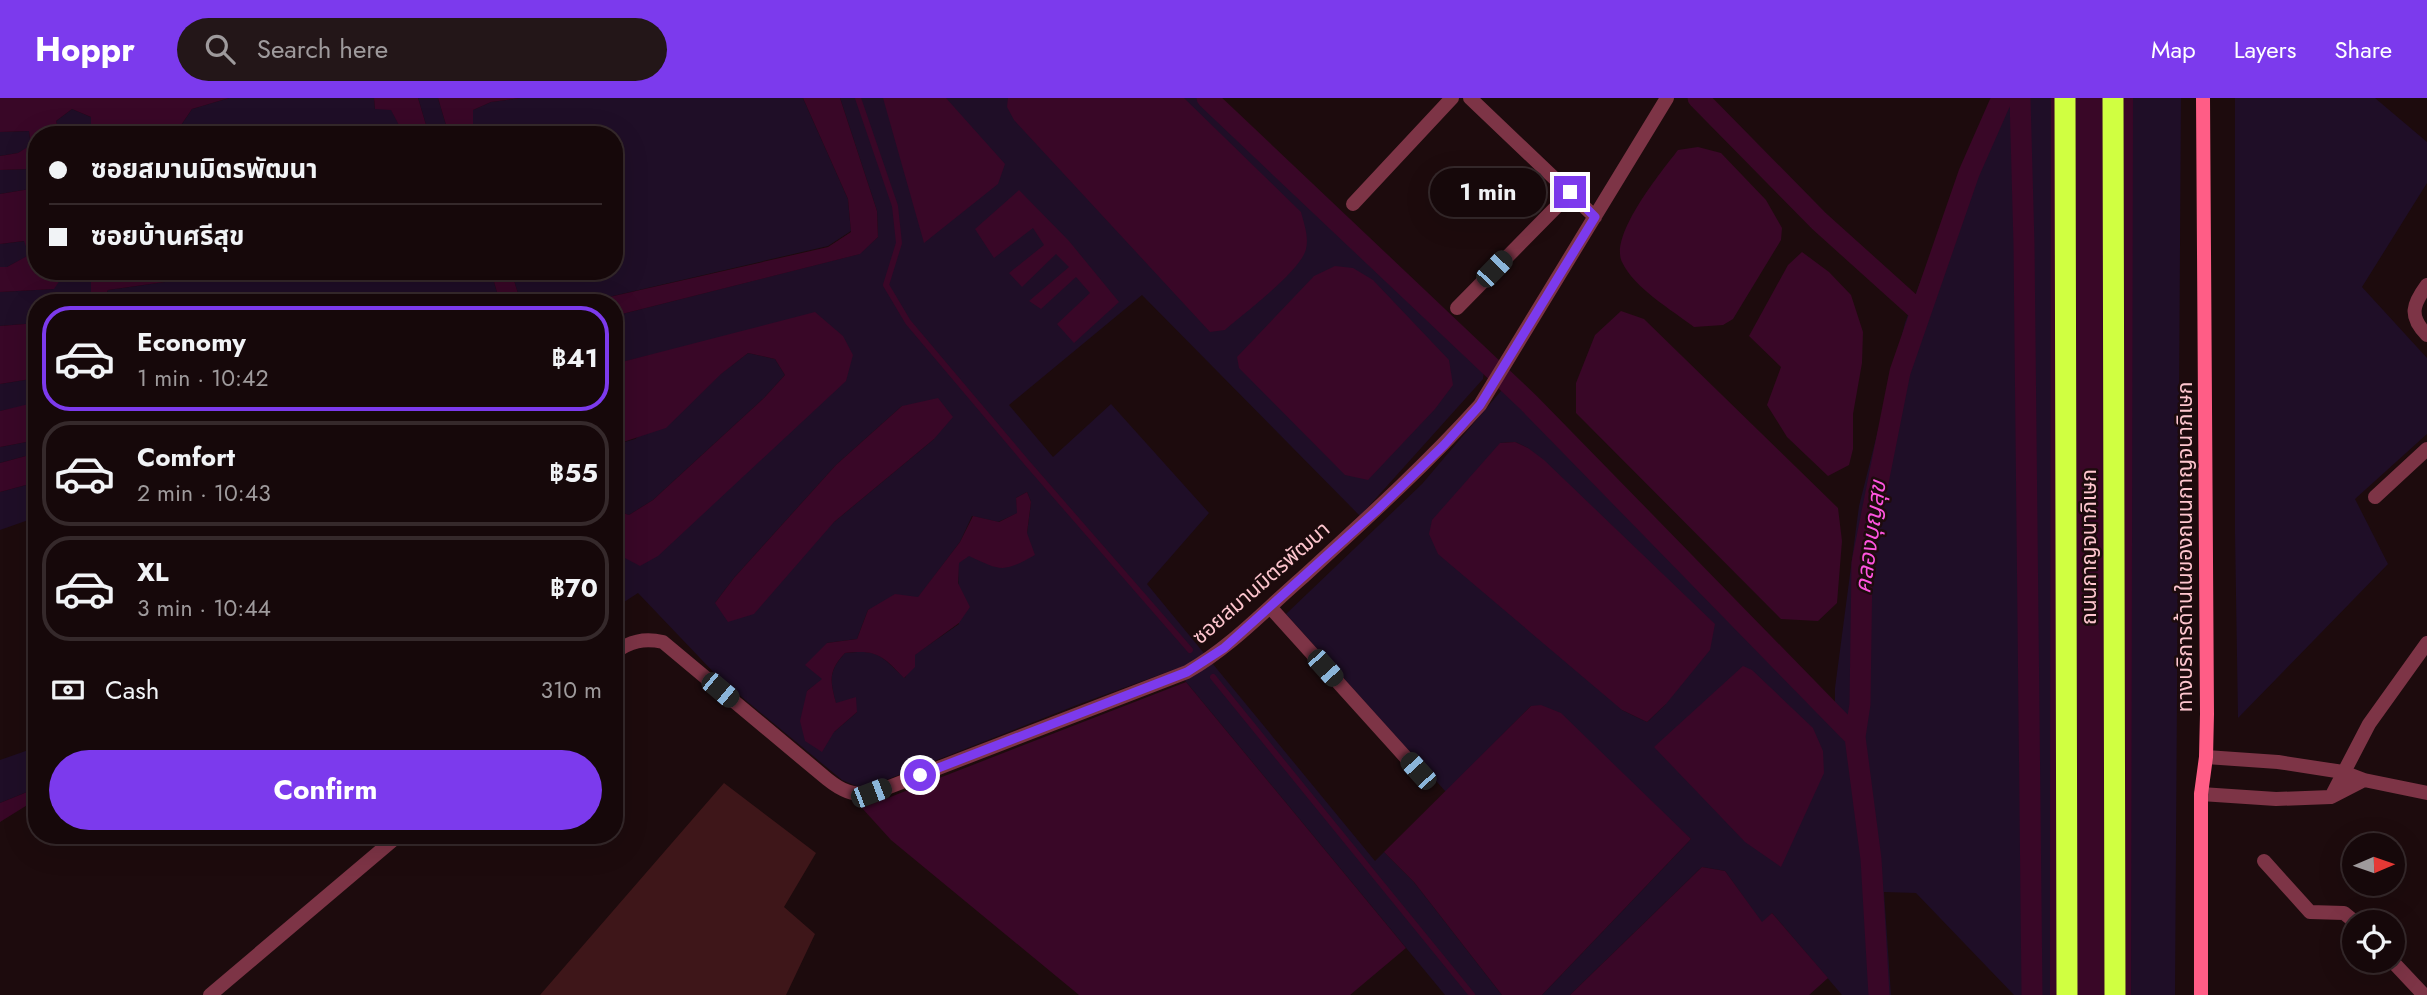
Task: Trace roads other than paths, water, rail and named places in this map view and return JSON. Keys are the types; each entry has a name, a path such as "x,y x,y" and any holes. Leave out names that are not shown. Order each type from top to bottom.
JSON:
{"highway":[{"name":"ถนนกาญจนาภิเษก","path":"2065,98 2067,995"},
{"name":"ถนนกาญจนาภิเษก","path":"2113,98 2115,995"}],"main road":[{"name":"ทางบริการด้านในของถนนกาญจนาภิเษก","path":"2201,995 2201,794 2206,757 2203,98"}],"street":[{"path":"1353,204 1451,98"},
{"path":"1470,98 1595,217"},
{"name":"ซอยสมานมิตรพัฒนา","path":"623,648 632,642 648,639 663,642 840,790 856,795 871,793 1187,672 1224,648 1376,511 1444,445 1480,405 1667,98"},
{"path":"1457,308 1570,192"},
{"path":"2427,285 2415,301 2414,311 2427,335"},
{"path":"2375,497 2427,449"},
{"path":"1270,607 1418,771"},
{"path":"2331,797 2369,724 2427,643"},
{"path":"2206,757 2278,762 2343,772 2364,780 2427,793"},
{"path":"2201,794 2276,799 2331,797 2364,780"},
{"path":"210,995 389,844"},
{"path":"2264,860 2310,912 2342,913"},
{"path":"2403,973 2424,995"}],"waterway":[{"path":"858,98 895,206 899,243 886,285 908,322 1190,650"},
{"path":"1207,98 1529,403 1855,737"},
{"path":"1698,98 1819,221 1920,312"},
{"name":"คลองบุญสุข","path":"1879,995 1871,859 1855,737 1860,704 1862,563 1900,372 1969,173 2002,98"},
{"path":"2020,98 2032,995"},
{"path":"1213,677 1472,995"}]}
